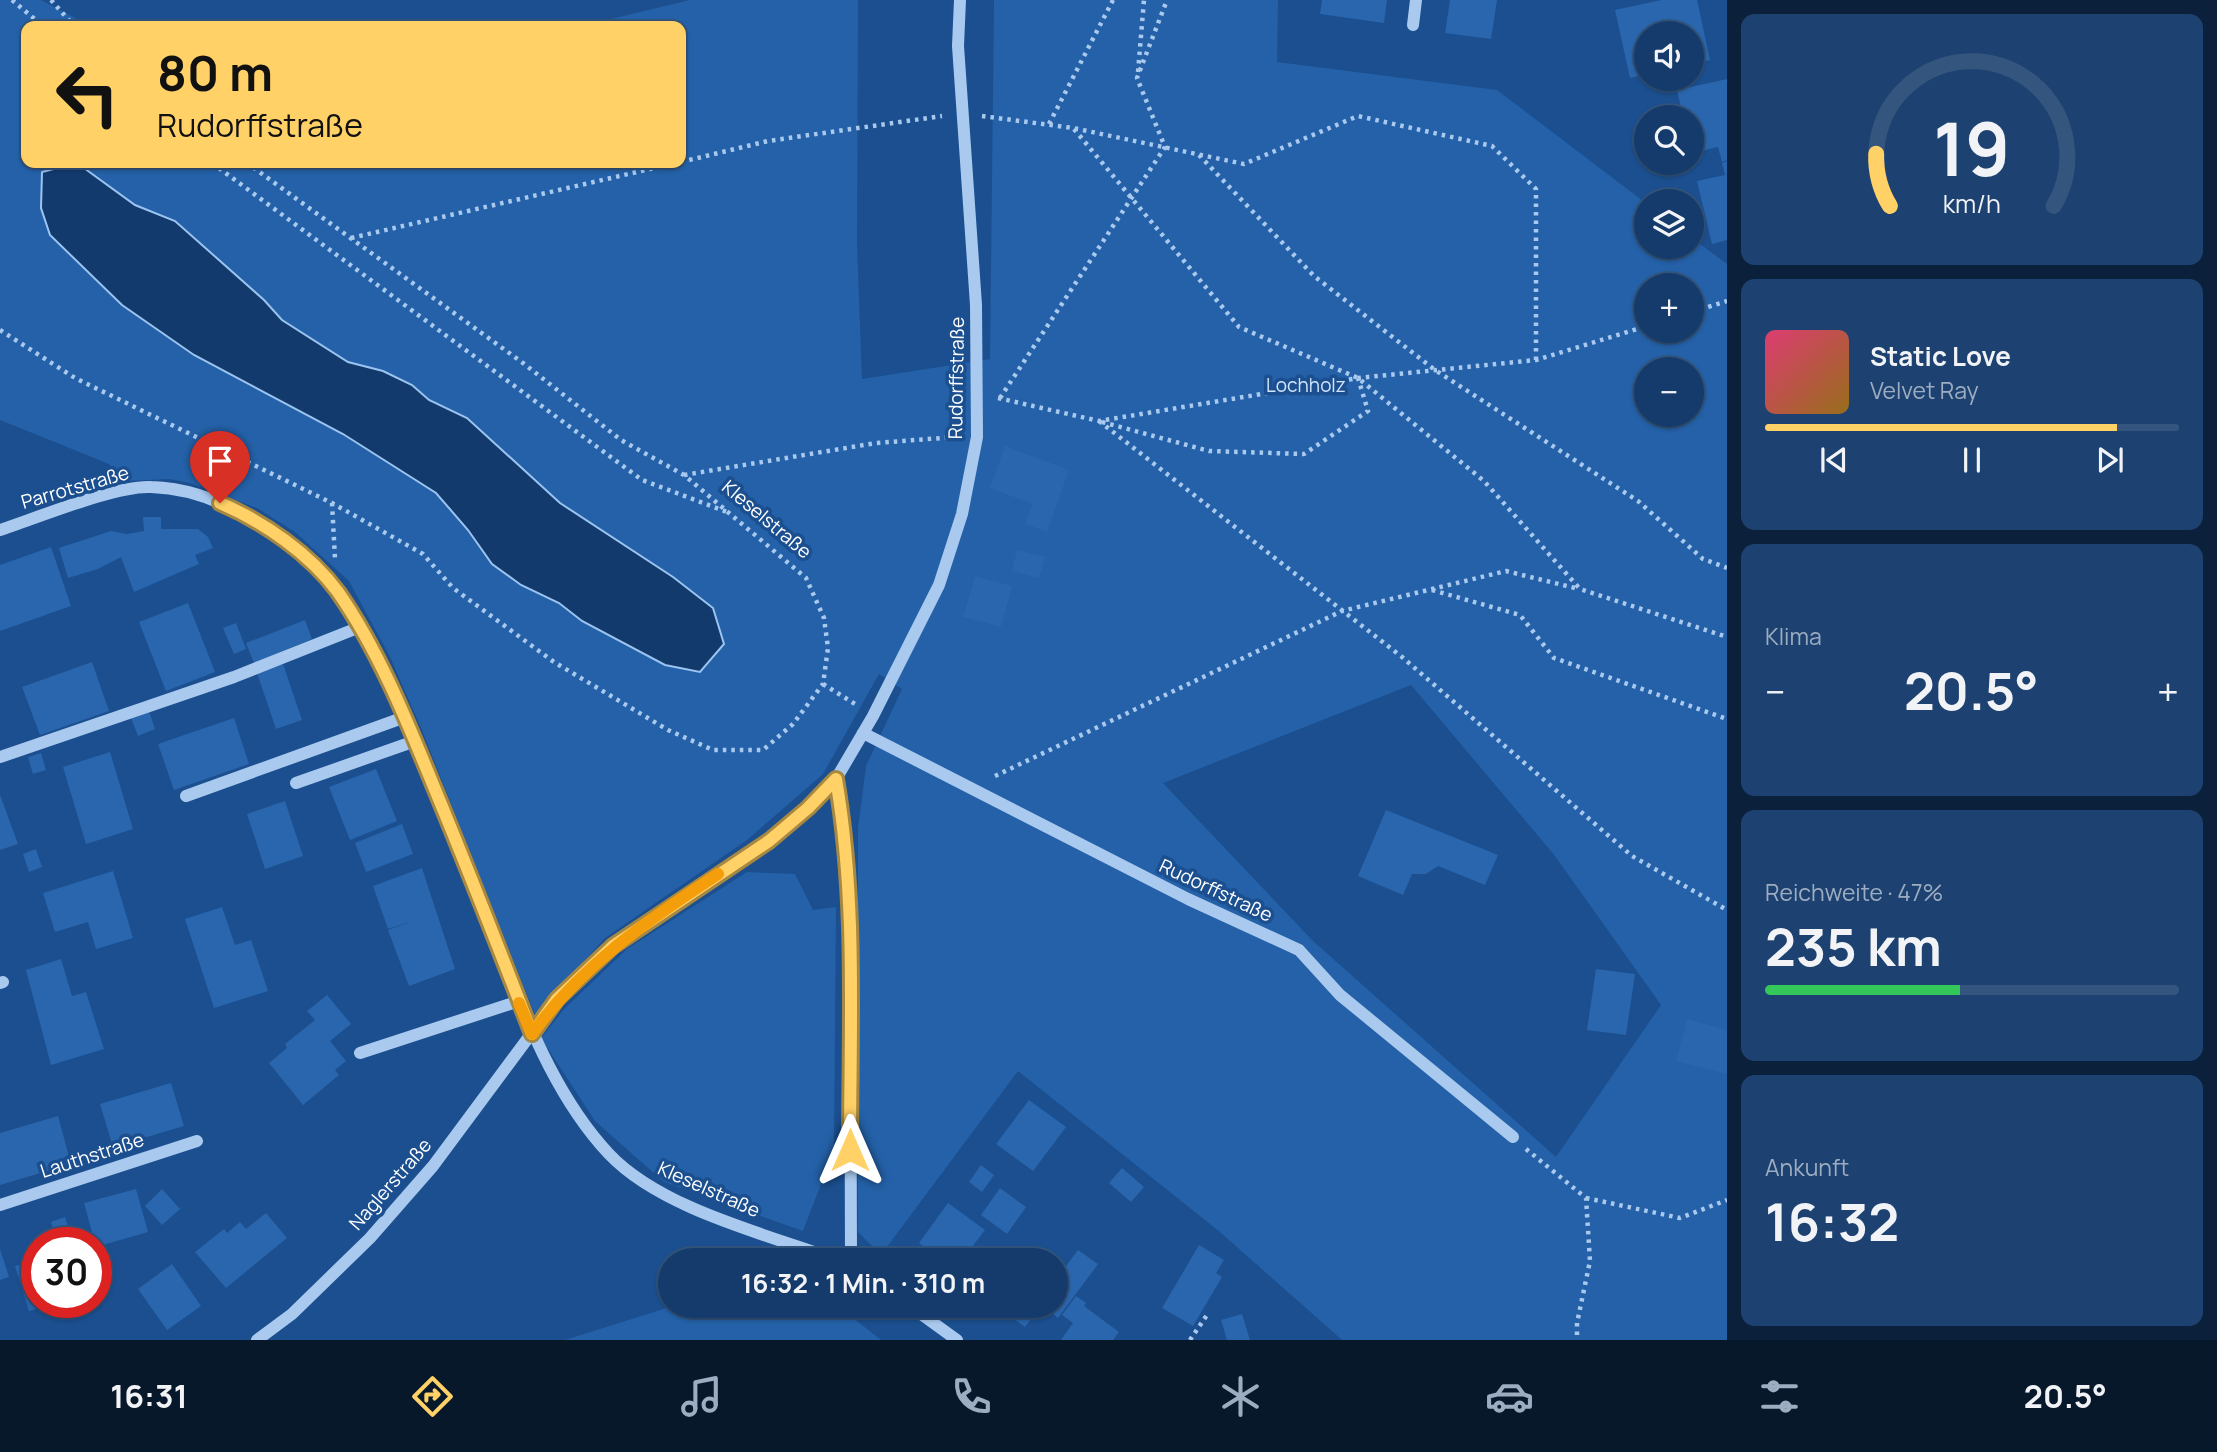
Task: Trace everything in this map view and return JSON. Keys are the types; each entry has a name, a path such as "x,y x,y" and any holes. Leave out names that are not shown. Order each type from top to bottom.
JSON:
{"street":[{"name":"Rudorffstraße","path":"532,1034 557,999 613,946 769,841 808,808 836,779 873,716 939,585 962,514 977,437 976,305 962,113 960,0"},
{"path":"1413,24 1416,0"},
{"name":"Parrotstraße","path":"0,530 129,489 149,486 203,495"},
{"name":"Kleselstraße","path":"203,495 238,511 302,555 337,591 360,627 405,717 532,1034 585,1125 611,1156 653,1188 706,1212 804,1248"},
{"path":"0,757 234,677 360,627"},
{"path":"186,796 405,717"},
{"name":"Rudorffstraße","path":"863,733 1188,899 1300,950 1340,995 1513,1137"},
{"path":"296,783 415,741"},
{"path":"836,779 844,824 850,907 850,1248"},
{"path":"360,1052 519,1001"},
{"name":"Naglerstraße","path":"257,1340 292,1314 370,1238 433,1166 532,1034"},
{"name":"Lauthstraße","path":"0,1205 197,1141"},
{"path":"927,1318 957,1340"}],"path":[{"path":"12,0 37,21"},
{"path":"51,0 70,21"},
{"path":"1049,124 1113,0"},
{"path":"1144,0 1137,78 1165,147"},
{"path":"1137,78 1167,0"},
{"path":"686,160 768,141 962,113 1073,128 1244,164 1358,116 1492,146 1536,189 1536,360"},
{"path":"1073,128 1239,327 1358,377 1484,481 1580,589"},
{"path":"1000,398 1165,147"},
{"path":"1198,154 1314,276 1435,370 1638,501 1703,559 1727,568"},
{"path":"219,168 642,480 732,513"},
{"name":"Kleselstraße","path":"254,168 523,363 621,440 684,475 806,578 824,618 828,649 823,684 793,724 763,750 713,750 668,730 554,662 453,589 423,554 332,503"},
{"path":"351,238 652,168"},
{"path":"1704,308 1727,301"},
{"path":"0,330 75,378 332,503 337,591"},
{"path":"1099,421 1358,377 1536,360 1634,330"},
{"path":"976,397 1000,398 1209,451 1304,454 1368,411 1358,377"},
{"path":"1099,421 1402,657 1632,856 1727,910"},
{"path":"684,475 876,443 977,437"},
{"path":"971,788 1342,611 1506,571 1580,589 1727,637"},
{"path":"1431,590 1520,615 1554,659 1727,719"},
{"path":"823,684 873,716"},
{"path":"1513,1137 1586,1198 1680,1218 1727,1200"},
{"path":"1577,1340 1577,1323 1590,1261 1586,1198"},
{"path":"1190,1340 1209,1312"}],"green space":[{"name":"Lochholz","path":"0,0 41,0 81,21 21,21 21,168 686,168 686,21 603,21 690,0 858,0 857,244 862,379 990,359 994,0 1278,0 1277,62 1497,90 1634,194 1634,259 1704,259 1704,247 1727,264 1727,1340 1342,1340 1220,1232 1018,1071 886,1248 874,1248 858,1232 858,828 866,766 902,689 879,674 823,774 747,840 605,938 535,1015 421,728 390,657 349,581 295,532 257,508 190,483 170,479 125,481 109,464 0,420","holes":["1411,685 1555,856 1661,1005 1556,1157 1312,940 1163,783"]},
{"path":"747,872 795,874 813,910 836,907 834,1150 803,1231 664,1182 595,1121 541,1038 565,1008 627,949"},
{"path":"658,1311 658,1318 853,1318 881,1340 565,1340"}],"shaded area":[{"path":"58,168 84,168 135,205 175,221 264,300 282,320 348,362 383,371 412,385 429,400 467,418 560,503 673,577 713,608 724,644 700,672 665,665 582,621 559,603 521,585 492,564 468,530 436,493 343,434 194,355 122,305 50,235 41,208 42,172"}],"building":[{"path":"1322,0 1387,0 1384,23 1320,14"},
{"path":"1450,0 1497,0 1491,39 1445,33"},
{"path":"1661,0 1697,0 1702,21 1634,21 1634,77 1630,78 1615,10"},
{"path":"1704,32 1710,60 1704,61"},
{"path":"1727,79 1727,160 1722,162 1718,147 1704,150 1704,105 1680,105 1677,91 1704,91 1704,84"},
{"path":"1727,161 1727,240 1712,244 1704,210 1704,189 1699,189 1697,181 1725,175 1722,163"},
{"path":"1005,446 1069,470 1047,532 1025,524 1033,504 990,488"},
{"path":"143,517 161,517 161,529 198,529 208,537 213,548 195,555 199,564 134,592 121,557 98,569 68,578 59,548 111,531 127,534 144,531"},
{"path":"51,547 71,606 0,631 0,565"},
{"path":"1017,550 1045,557 1039,578 1012,571"},
{"path":"975,576 1012,586 1001,627 963,617"},
{"path":"188,603 215,672 166,691 139,622"},
{"path":"305,620 312,639 254,663 246,643"},
{"path":"236,623 246,649 234,654 223,628"},
{"path":"92,662 109,711 40,735 22,687"},
{"path":"283,664 302,720 276,729 257,673"},
{"path":"149,711 155,729 138,736 131,718"},
{"path":"234,718 249,764 174,790 158,744"},
{"path":"110,752 133,829 86,844 63,767"},
{"path":"41,753 46,770 33,774 28,757"},
{"path":"376,769 397,821 350,840 329,787"},
{"path":"0,795 18,844 0,850"},
{"path":"285,801 303,856 265,869 247,814"},
{"path":"1386,810 1498,855 1485,885 1438,866 1426,874 1412,874 1403,895 1358,876"},
{"path":"402,824 413,854 366,872 355,843"},
{"path":"36,849 42,867 29,872 23,854"},
{"path":"422,868 455,969 409,986 388,930 413,921 388,929 373,886"},
{"path":"113,871 133,938 96,949 88,922 55,932 43,893"},
{"path":"222,907 235,945 251,940 268,991 214,1008 185,919"},
{"path":"61,959 72,996 86,992 104,1049 51,1065 26,970"},
{"path":"1596,969 1635,974 1626,1035 1587,1030"},
{"path":"327,995 351,1024 330,1041 346,1061 335,1070 339,1075 303,1105 269,1063 287,1048 285,1044 315,1020 307,1011"},
{"path":"1687,1019 1727,1030 1727,1074 1676,1061"},
{"path":"171,1083 184,1126 113,1147 100,1104"},
{"path":"1029,1100 1066,1127 1033,1171 996,1144"},
{"path":"58,1116 71,1164 0,1185 0,1133"},
{"path":"981,1165 994,1175 982,1192 969,1182"},
{"path":"1122,1168 1144,1187 1131,1202 1109,1183"},
{"path":"1000,1188 1026,1207 1007,1234 981,1215"},
{"path":"136,1189 148,1232 112,1242 112,1227 91,1227 84,1203"},
{"path":"162,1189 180,1209 162,1225 145,1206"},
{"path":"948,1203 985,1230 971,1248 926,1248 919,1243"},
{"path":"266,1213 287,1238 226,1288 195,1252 224,1229 227,1233 240,1222 246,1229"},
{"path":"65,1217 68,1227 52,1227 51,1222"},
{"path":"1199,1245 1224,1260 1216,1273 1222,1277 1193,1326 1162,1308"},
{"path":"0,1249 9,1277 0,1280"},
{"path":"1078,1250 1098,1264 1068,1304 1068,1263"},
{"path":"21,1264 21,1285 15,1266"},
{"path":"172,1264 201,1306 167,1330 138,1289"},
{"path":"1076,1296 1086,1303 1084,1306 1119,1332 1113,1340 1061,1340 1073,1323 1066,1318 1068,1307"},
{"path":"1242,1314 1250,1340 1227,1340 1221,1320"},
{"path":"1013,1318 1032,1318 1025,1327"}],"slow traffic":[{"path":"519,1003 532,1034 557,999 613,946 718,874"}],"route":[{"path":"220,503 269,530 302,555 337,591 365,636 405,717 532,1034 557,999 613,946 769,841 808,808 836,779 844,824 850,907 850,1150"}]}
